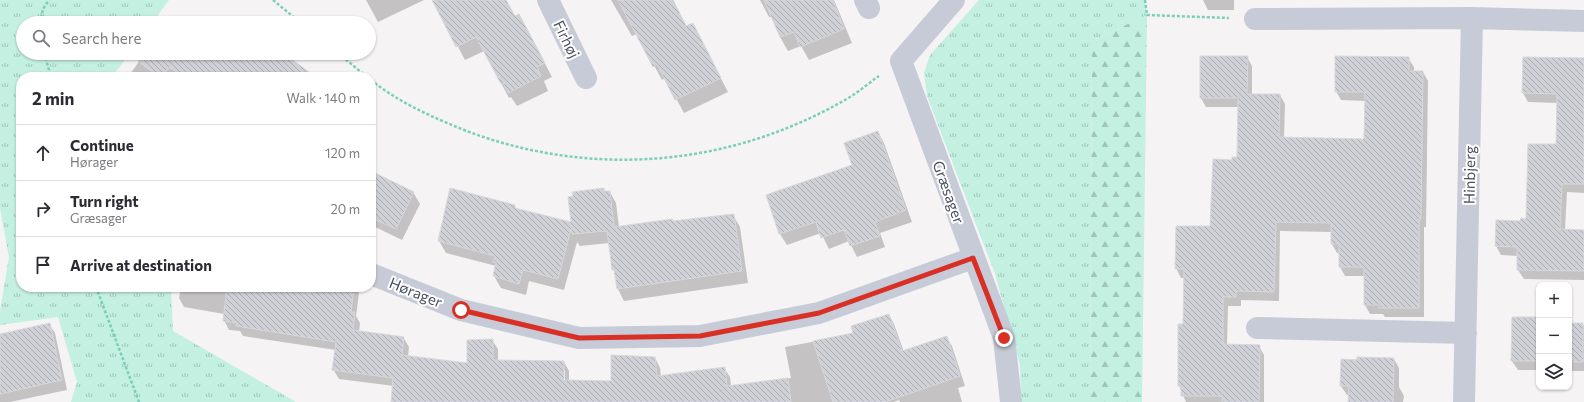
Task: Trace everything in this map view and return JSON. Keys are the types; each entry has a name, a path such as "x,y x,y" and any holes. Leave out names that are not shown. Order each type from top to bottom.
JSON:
{"street":[{"name":"Firhøj","path":"548,0 586,78"},
{"path":"901,61 954,0"},
{"path":"1255,19 1472,18 1584,21"},
{"name":"Hinbjerg","path":"1464,402 1472,18"},
{"name":"Græsager","path":"901,61 1004,338 1011,402"},
{"name":"Hørager","path":"376,276 461,310 579,338 700,336 819,313 973,258"},
{"path":"1257,328 1466,333"}],"path":[{"path":"42,16 43,9 49,0"},
{"path":"273,0 292,16"},
{"path":"1145,0 1147,15 1255,19"},
{"path":"46,60 49,72"},
{"path":"346,60 361,72"},
{"path":"376,84 434,118 492,141 552,155 614,160 676,157 737,145 795,125 850,96 901,61"},
{"path":"98,292 138,402"}],"green space":[{"path":"0,0 169,0 157,16 16,16 16,60 125,60 116,72 16,72 16,292 171,292 173,331 296,402 71,402 77,382 58,317 0,325 0,311 9,257 0,208"},
{"path":"979,0 1145,0 1147,15 1092,41 1090,402 1021,402 1020,365 995,274 927,96 924,73 930,55"},
{"path":"1147,15 1142,402 1090,402 1092,41"}],"building":[{"path":"432,0 506,0 515,16 519,14 545,63 537,67 541,76 508,93 503,83 501,84 476,37 456,47"},
{"path":"618,0 673,0 686,26 693,23 721,78 675,100 657,64 653,67"},
{"path":"764,0 833,0 844,29 800,47 794,32 780,37"},
{"path":"1200,56 1248,56 1247,94 1280,94 1279,137 1364,139 1365,92 1335,92 1335,56 1409,57 1409,71 1423,71 1421,219 1419,219 1419,308 1379,308 1379,305 1364,305 1364,267 1339,267 1339,244 1331,244 1331,223 1276,222 1274,292 1236,291 1236,297 1223,297 1223,344 1260,345 1259,402 1222,402 1222,396 1181,396 1181,387 1178,386 1178,324 1183,324 1184,269 1175,269 1176,226 1210,226 1213,159 1232,160 1232,157 1237,157 1238,98 1200,98"},
{"path":"1523,57 1584,58 1584,184 1562,184 1560,229 1584,230 1584,271 1517,270 1517,247 1495,246 1496,220 1520,221 1521,218 1526,219 1528,144 1556,144 1557,94 1522,93"},
{"path":"293,60 309,72 176,72 169,67 166,72 152,72 138,61"},
{"path":"878,131 906,210 875,222 880,236 850,246 844,230 821,238 816,222 779,234 766,195 852,165 844,143"},
{"path":"376,173 414,192 396,229 376,220"},
{"path":"450,188 515,205 515,208 571,222 568,197 573,196 572,192 604,188 604,191 610,191 614,227 672,219 673,221 734,214 742,271 617,289 614,270 612,270 607,231 572,234 571,229 558,279 523,270 519,284 493,276 496,262 493,262 495,256 438,241"},
{"path":"226,292 353,292 351,312 355,312 353,330 404,337 402,355 467,363 467,340 493,339 493,360 564,361 564,380 611,381 611,355 655,357 657,376 725,367 727,386 788,378 791,402 391,402 393,378 332,370 336,342 236,326 237,323 223,321"},
{"path":"889,314 902,351 947,336 960,376 885,402 833,402 813,341 853,333 851,326"},
{"path":"1512,317 1536,317 1536,361 1511,361"},
{"path":"50,323 62,380 0,394 0,334"},
{"path":"1572,323 1583,323 1583,362 1572,362"},
{"path":"1357,357 1394,358 1393,402 1348,402 1349,386 1340,386 1341,359 1357,360"}],"route":[{"path":"461,310 579,338 700,336 819,313 973,258 1004,338"}]}
